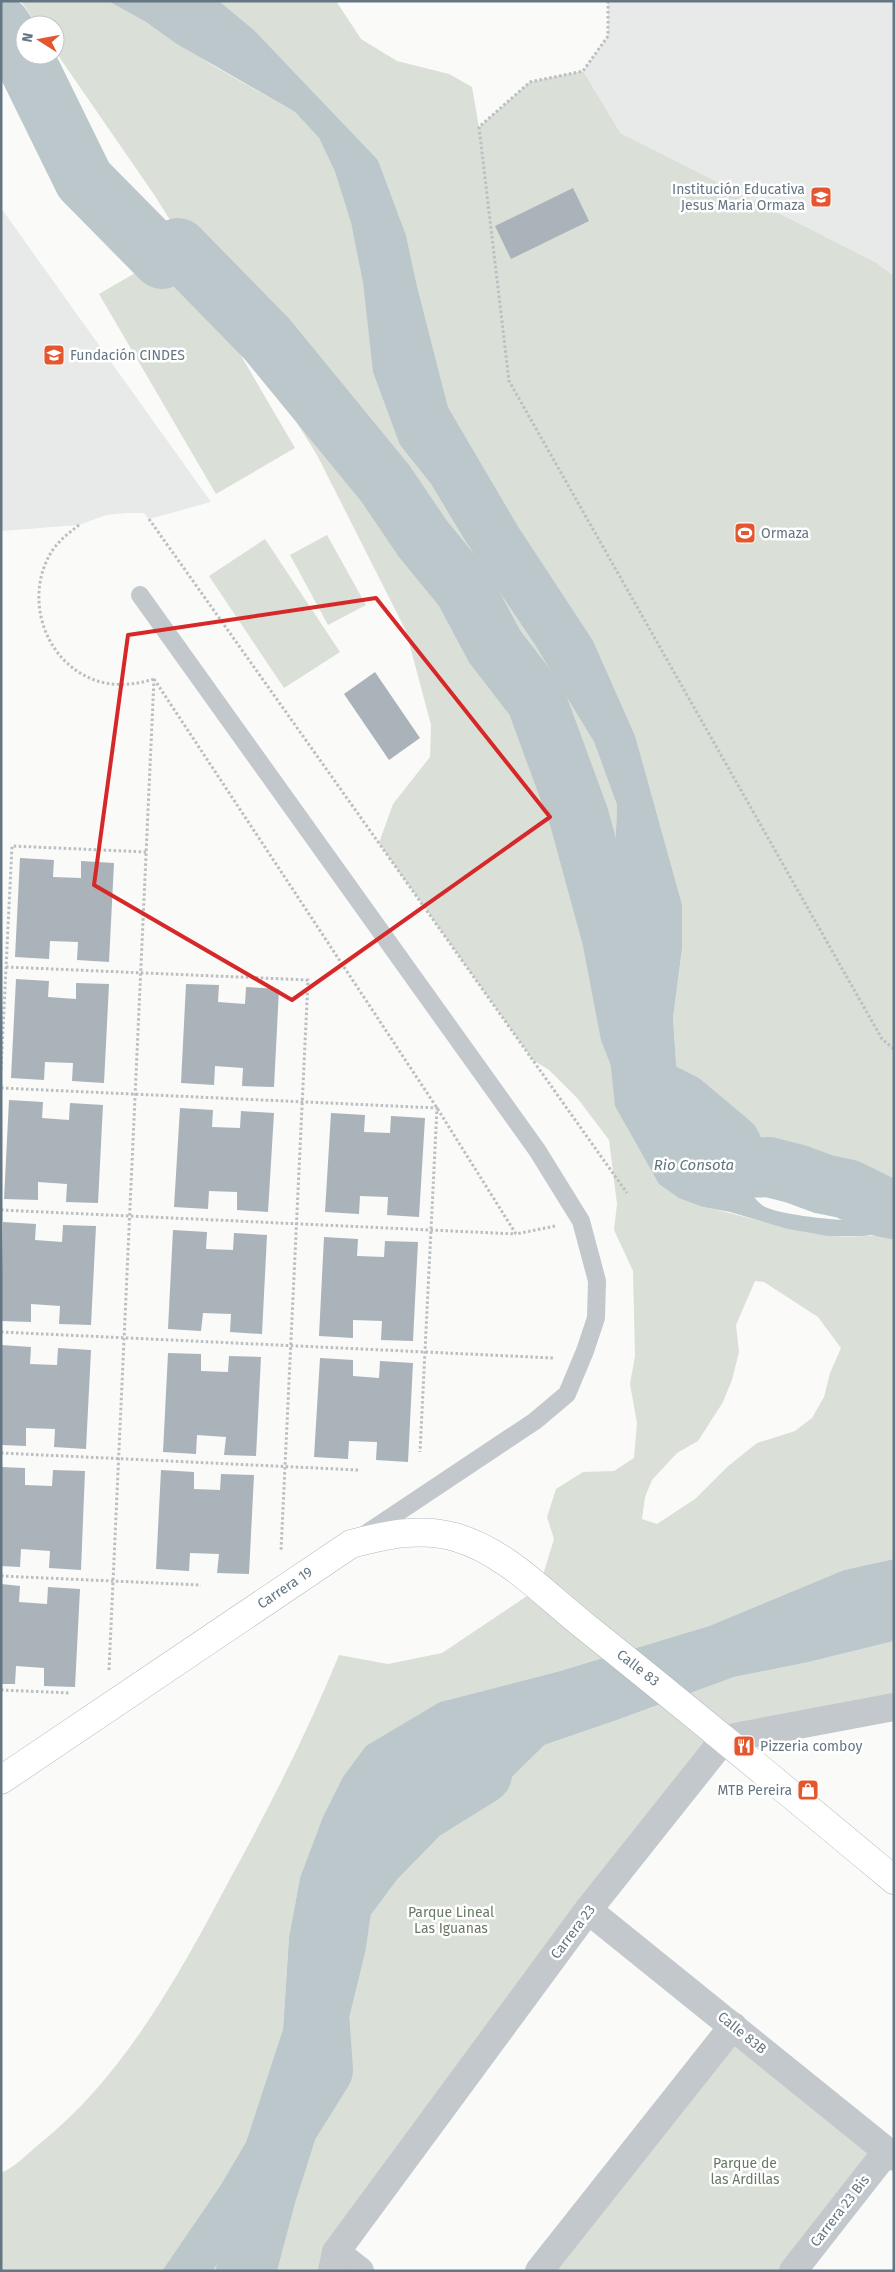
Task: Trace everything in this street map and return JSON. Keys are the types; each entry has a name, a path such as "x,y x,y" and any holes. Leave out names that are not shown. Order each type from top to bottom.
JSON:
{"street":[{"name":"Calle 83","path":"351,1544 383,1536 413,1532 456,1537 499,1556 697,1715 894,1880"},
{"name":"Carrera 19","path":"1,1780 351,1544"},
{"path":"724,1739 894,1707"},
{"name":"Carrera 23","path":"334,2261 588,1910 724,1739"},
{"name":"Calle 83B","path":"588,1910 890,2154"},
{"path":"539,2271 733,2026"},
{"name":"Carrera 23 Bis","path":"793,2271 890,2154"},
{"path":"334,2261 360,2271"}],"lane":[{"path":"140,595 537,1150 581,1221 597,1281 596,1318 582,1359"},
{"name":"Carrera 19","path":"351,1544 535,1421 568,1394 582,1359"}],"path":[{"path":"608,1 608,36 583,71 530,82 479,127 509,381 882,1039 894,1049"},
{"path":"149,519 627,1193"},
{"path":"80,525 54,548 46,563 38,595 39,612 44,629 61,658 88,677 104,683 121,685 138,684 154,679"},
{"path":"107,1708 154,679"},
{"path":"154,679 437,1108 516,1234"},
{"path":"1,1069 12,846 146,852"},
{"path":"6,967 308,980 282,1551"},
{"path":"1,1088 437,1108"},
{"path":"420,1452 437,1108"},
{"path":"1,1210 516,1234 581,1221"},
{"path":"1,1332 582,1359"},
{"path":"1,1453 358,1470"},
{"path":"1,1576 201,1585"},
{"path":"1,1690 71,1693"}],"highlighted area":[{"path":"376,598 550,817 292,1000 94,885 128,635"}],"shaded area":[{"name":"Institución Educativa Jesus Maria Ormaza","path":"608,1 894,1 894,276 875,262 619,133 583,71 608,36"},
{"name":"Fundación CINDES","path":"1,208 211,502 149,519 144,513 126,513 106,515 79,525 1,531"}],"green space":[{"path":"21,1 110,2 146,22 212,65 295,112 319,138 335,172 351,223 400,445 431,484 464,539 535,645 594,742 617,805 615,857 617,972 609,1050 703,1207 782,1227 823,1235 868,1236 894,1231 894,1559 844,1570 709,1626 560,1671 440,1702 300,1878 289,1937 283,2029 246,2142 220,2186 162,2271 1,2271 1,2173 20,2161 68,2119 97,2089 147,2023 191,1952 260,1824 288,1768 339,1655 388,1664 442,1653 539,1588 554,1539 547,1517 556,1489 583,1472 614,1471 634,1458 637,1423 630,1384 635,1356 633,1271 614,1230 617,1204 609,1140 578,1099 549,1070 533,1060 379,843 393,804 430,757 431,725 406,631 317,455 155,196 65,65 65,15 30,15","holes":["755,1281 764,1282 818,1317 841,1348 830,1373 824,1397 812,1418 795,1431 757,1443 727,1467 695,1499 657,1524 642,1519 645,1497 652,1480 677,1453 698,1441 723,1402 732,1380 739,1352 736,1325"]},
{"name":"Ormaza","path":"219,1 336,1 361,39 397,61 449,74 472,87 479,127 530,82 583,71 620,133 875,262 894,276 894,1178 775,1159 731,1144 697,1125 682,1103 678,1092 673,1018 682,949 682,905 519,528 448,407 406,235 378,160 254,30"},
{"path":"178,248 295,448 216,494 99,294"},
{"path":"327,535 366,605 328,625 290,555"},
{"path":"265,539 340,652 284,688 209,576"},
{"name":"Parque Lineal Las Iguanas","path":"894,1641 894,1707 724,1739 332,2271 213,2271 323,2070 328,1948 342,1903 367,1857 421,1812 480,1767 734,1677 809,1662"},
{"name":"Parque de las Ardillas","path":"733,2026 887,2151 793,2271 539,2271"}],"water":[{"name":"Rio Consota","path":"108,1 219,1 254,30 378,160 406,235 448,407 519,528 593,641 635,736 682,905 682,949 673,1018 678,1092 682,1103 697,1125 731,1144 775,1159 894,1178 894,1231 864,1236 828,1236 788,1229 730,1212 703,1207 679,1198 659,1184 615,1106 609,1049 617,972 615,857 617,805 594,742 535,645 464,539 431,484 400,445 373,372 363,282 351,223 335,172 319,138 295,112 177,44 146,22","holes":["752,1164 847,1189 884,1207 852,1220 817,1218 778,1211 762,1205 754,1197 742,1168"]},
{"path":"894,1559 894,1641 809,1662 734,1677 480,1767 421,1812 367,1857 342,1903 328,1948 323,2070 308,2136 225,2250 213,2271 162,2271 220,2186 246,2142 283,2029 289,1937 300,1878 323,1817 343,1777 366,1746 440,1702 560,1671 709,1626 844,1570"}],"building":[{"path":"573,188 589,221 511,259 495,226"},
{"path":"375,672 420,738 389,760 344,694"},
{"path":"20,858 54,860 53,877 81,878 81,861 114,863 109,962 77,960 78,942 50,941 49,959 15,957"},
{"path":"16,979 49,981 48,997 76,999 76,983 109,984 104,1083 72,1081 73,1063 45,1062 44,1080 11,1078"},
{"path":"186,984 219,985 218,1002 245,1004 246,987 279,989 274,1087 242,1086 243,1068 215,1066 214,1085 181,1083"},
{"path":"9,1100 43,1102 42,1118 69,1120 70,1103 103,1105 98,1203 66,1202 67,1184 38,1182 38,1200 4,1199"},
{"path":"180,1108 213,1110 212,1127 240,1128 241,1111 274,1113 268,1212 237,1210 237,1192 209,1191 208,1209 174,1207"},
{"path":"331,1113 365,1115 364,1132 390,1133 391,1116 425,1118 419,1217 387,1215 388,1197 360,1196 359,1214 325,1212"},
{"path":"3,1222 36,1224 35,1240 62,1242 63,1225 96,1226 91,1325 59,1324 60,1306 31,1304 31,1322 1,1321"},
{"path":"173,1230 207,1232 206,1249 233,1250 234,1233 267,1235 262,1334 230,1332 231,1314 203,1313 201,1331 168,1329"},
{"path":"324,1237 358,1239 357,1256 384,1257 385,1241 418,1242 413,1341 381,1340 382,1321 353,1320 353,1338 319,1336"},
{"path":"1,1345 31,1347 30,1364 57,1365 58,1348 91,1350 86,1449 54,1447 55,1429 26,1428 26,1446 1,1445"},
{"path":"168,1353 201,1354 201,1371 228,1372 229,1356 261,1357 256,1456 224,1455 226,1437 197,1435 196,1454 163,1452"},
{"path":"320,1358 353,1360 353,1376 379,1378 380,1361 413,1363 408,1462 376,1460 377,1442 349,1441 348,1459 314,1457"},
{"path":"1,1467 25,1468 25,1485 52,1486 53,1470 85,1471 81,1570 49,1568 50,1551 21,1549 20,1567 1,1566"},
{"path":"161,1470 194,1472 194,1489 220,1490 221,1474 254,1475 249,1574 217,1573 219,1554 190,1553 189,1571 156,1569"},
{"path":"1,1584 20,1586 19,1602 47,1604 48,1587 80,1589 75,1687 44,1686 44,1668 16,1666 15,1684 1,1684"}],"waterway":[{"path":"1,26 28,66 84,180 162,259 178,248 267,339 385,483 423,539 464,589 495,647 536,700 579,817 612,938 630,1032 652,1088 682,1103 731,1144 742,1168 769,1167 796,1174 823,1184 847,1189 884,1207 894,1209"},
{"path":"246,2271 266,2195 288,2126 323,2070 319,2014 336,1945 342,1903 374,1860 421,1812 482,1774 479,1767 539,1708"}],"place":[{"name":"Institución Educativa Jesus Maria Ormaza","path":"821,197"},
{"name":"Fundación CINDES","path":"54,355"},
{"name":"Ormaza","path":"745,533"},
{"name":"Pizzeria comboy","path":"744,1746"},
{"name":"MTB Pereira","path":"808,1790"}]}
